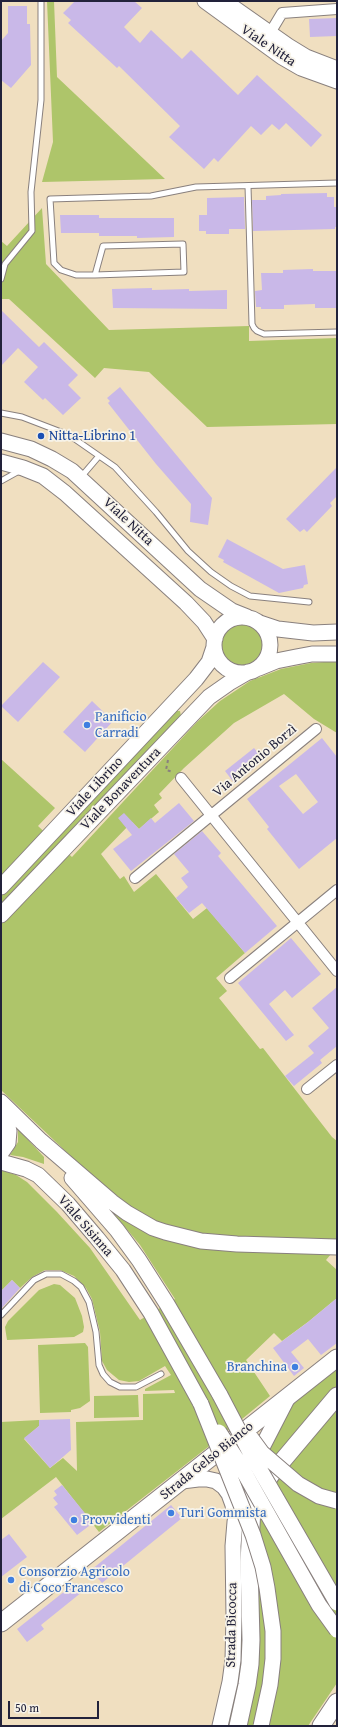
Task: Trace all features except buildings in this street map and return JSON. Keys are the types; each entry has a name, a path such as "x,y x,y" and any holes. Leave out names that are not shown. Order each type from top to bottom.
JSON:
{"main road":[{"name":"Viale Nitta","path":"205,1 266,39 282,58 301,68 337,81"},
{"path":"224,1 266,39 337,69"},
{"name":"Viale Nitta","path":"1,441 31,449 72,471 200,588 232,611 278,629 313,633 337,632"},
{"path":"1,462 23,468 43,476 65,493 186,603 204,622 214,643 217,658 224,666 237,673 254,670 266,660 270,646 267,632 254,620 236,617 226,621 219,629 214,643"},
{"name":"Viale Librino","path":"1,887 196,680 209,662 214,643"},
{"name":"Viale Bonaventura","path":"1,914 209,697 229,683 276,661 312,654 337,654"},
{"path":"1,1102 41,1141 90,1184 127,1213 153,1228 174,1235 201,1241 236,1244 337,1247"},
{"path":"1,1116 7,1123 9,1131 8,1143 1,1153"},
{"path":"41,1141 117,1230 139,1260 167,1304 220,1395 252,1456 337,1603"},
{"name":"Viale Sisinna","path":"1,1162 26,1169 38,1175 54,1190 124,1270 151,1313 201,1404"},
{"name":"Strada Gelso Bianco","path":"1,1623 337,1358"},
{"path":"220,1395 262,1453 298,1484 319,1496 337,1501"},
{"path":"235,1522 242,1492 249,1474 289,1395"},
{"path":"238,1726 250,1664 251,1640 249,1562 252,1508 259,1492 269,1477 337,1396"},
{"path":"201,1404 236,1458 319,1605 337,1630"},
{"path":"201,1404 252,1535 267,1588 273,1631 273,1659 270,1685 261,1726"},
{"path":"235,1522 229,1448 232,1440 240,1445 246,1455 249,1474"},
{"path":"182,1481 208,1478 216,1481 224,1487 229,1494 233,1505"},
{"name":"Strada Bicocca","path":"220,1726 229,1689 233,1660 234,1616 232,1552 235,1522"},
{"path":"321,1726 337,1702"}],"street":[{"path":"266,39 282,13 337,8"},
{"name":"Via Antonio Borzì","path":"135,878 316,729"},
{"path":"181,778 337,971"},
{"path":"230,978 337,890"},
{"path":"307,1089 337,1065"}],"lane":[{"path":"1,279 5,264 32,232 31,192 41,100 41,1"},
{"path":"95,274 103,246 183,244 184,272 76,275 61,270 54,263 50,199 151,196 196,187 337,183"},
{"path":"248,186 252,324 254,328 256,331 264,334 337,332"},
{"path":"1,413 22,416 69,436 115,467 131,483 188,551 211,572 231,586 250,596 310,602"},
{"path":"81,478 89,466 99,456"},
{"path":"1,481 23,468"},
{"path":"1,1315 34,1280 46,1274 61,1274 74,1281 81,1287 89,1302 96,1332 99,1365 103,1374 110,1382 120,1387 136,1387 160,1374"}],"path":[{"path":"168,760 166,770 177,773 181,778"}],"green space":[{"path":"47,1 54,1 57,77 165,179 42,182 53,142"},
{"path":"42,208 46,264 109,330 249,326 249,341 337,338 337,424 207,427 149,372 104,368 95,378 9,299 1,299 1,241 7,246"},
{"path":"242,623 254,627 260,633 264,645 260,657 254,663 242,667 230,663 224,657 220,645 224,633 230,627"},
{"path":"337,661 337,733 314,719 284,694 234,723 184,768 159,794 162,798 154,805 159,812 139,829 132,822 101,854 120,879 124,876 134,892 156,874 193,919 207,908 245,953 216,978 227,991 219,998 260,1049 263,1048 332,1137 337,1141 337,1247 326,1260 337,1270 337,1298 282,1341 274,1333 246,1360 270,1396 208,1447 99,1532 56,1477 1,1519 1,1422 39,1420 39,1426 24,1439 50,1468 63,1458 77,1471 76,1422 143,1420 143,1394 175,1393 174,1390 145,1391 145,1389 171,1375 165,1366 139,1381 129,1382 119,1380 107,1370 102,1361 100,1332 92,1299 86,1288 74,1276 60,1270 45,1270 32,1277 20,1288 12,1280 1,1291 1,1170 16,1175 27,1182 57,1212 90,1248 140,1320 175,1299 140,1245 114,1214 116,1212 149,1232 173,1242 175,1229 151,1219 115,1198 1,1090 1,759 55,808 38,826 53,840 176,711 180,711 181,716 59,845 72,857 197,722 220,701 250,681 281,669 311,663"},
{"path":"18,1129 44,1157 44,1164 23,1157 10,1155 18,1142"},
{"path":"54,1284 60,1285 75,1298 82,1316 84,1327 83,1332 74,1337 7,1340 5,1327 8,1321 39,1290"},
{"path":"85,1343 88,1347 90,1401 80,1408 71,1410 71,1412 40,1413 38,1345"},
{"path":"337,1368 337,1683 308,1726 244,1726 255,1488 247,1641 233,1726 227,1726 240,1663 240,1529 253,1477 283,1419 294,1403"},
{"path":"138,1395 139,1417 94,1418 94,1396"}],"place":[{"name":"Nitta-Librino 1","path":"41,436"},
{"name":"Panificio Carradi","path":"87,725"},
{"name":"Branchina","path":"295,1367"},
{"name":"Turi Gommista","path":"171,1513"},
{"name":"Provvidenti","path":"74,1520"},
{"name":"Consorzio Agricolo di Coco Francesco","path":"11,1580"}]}
